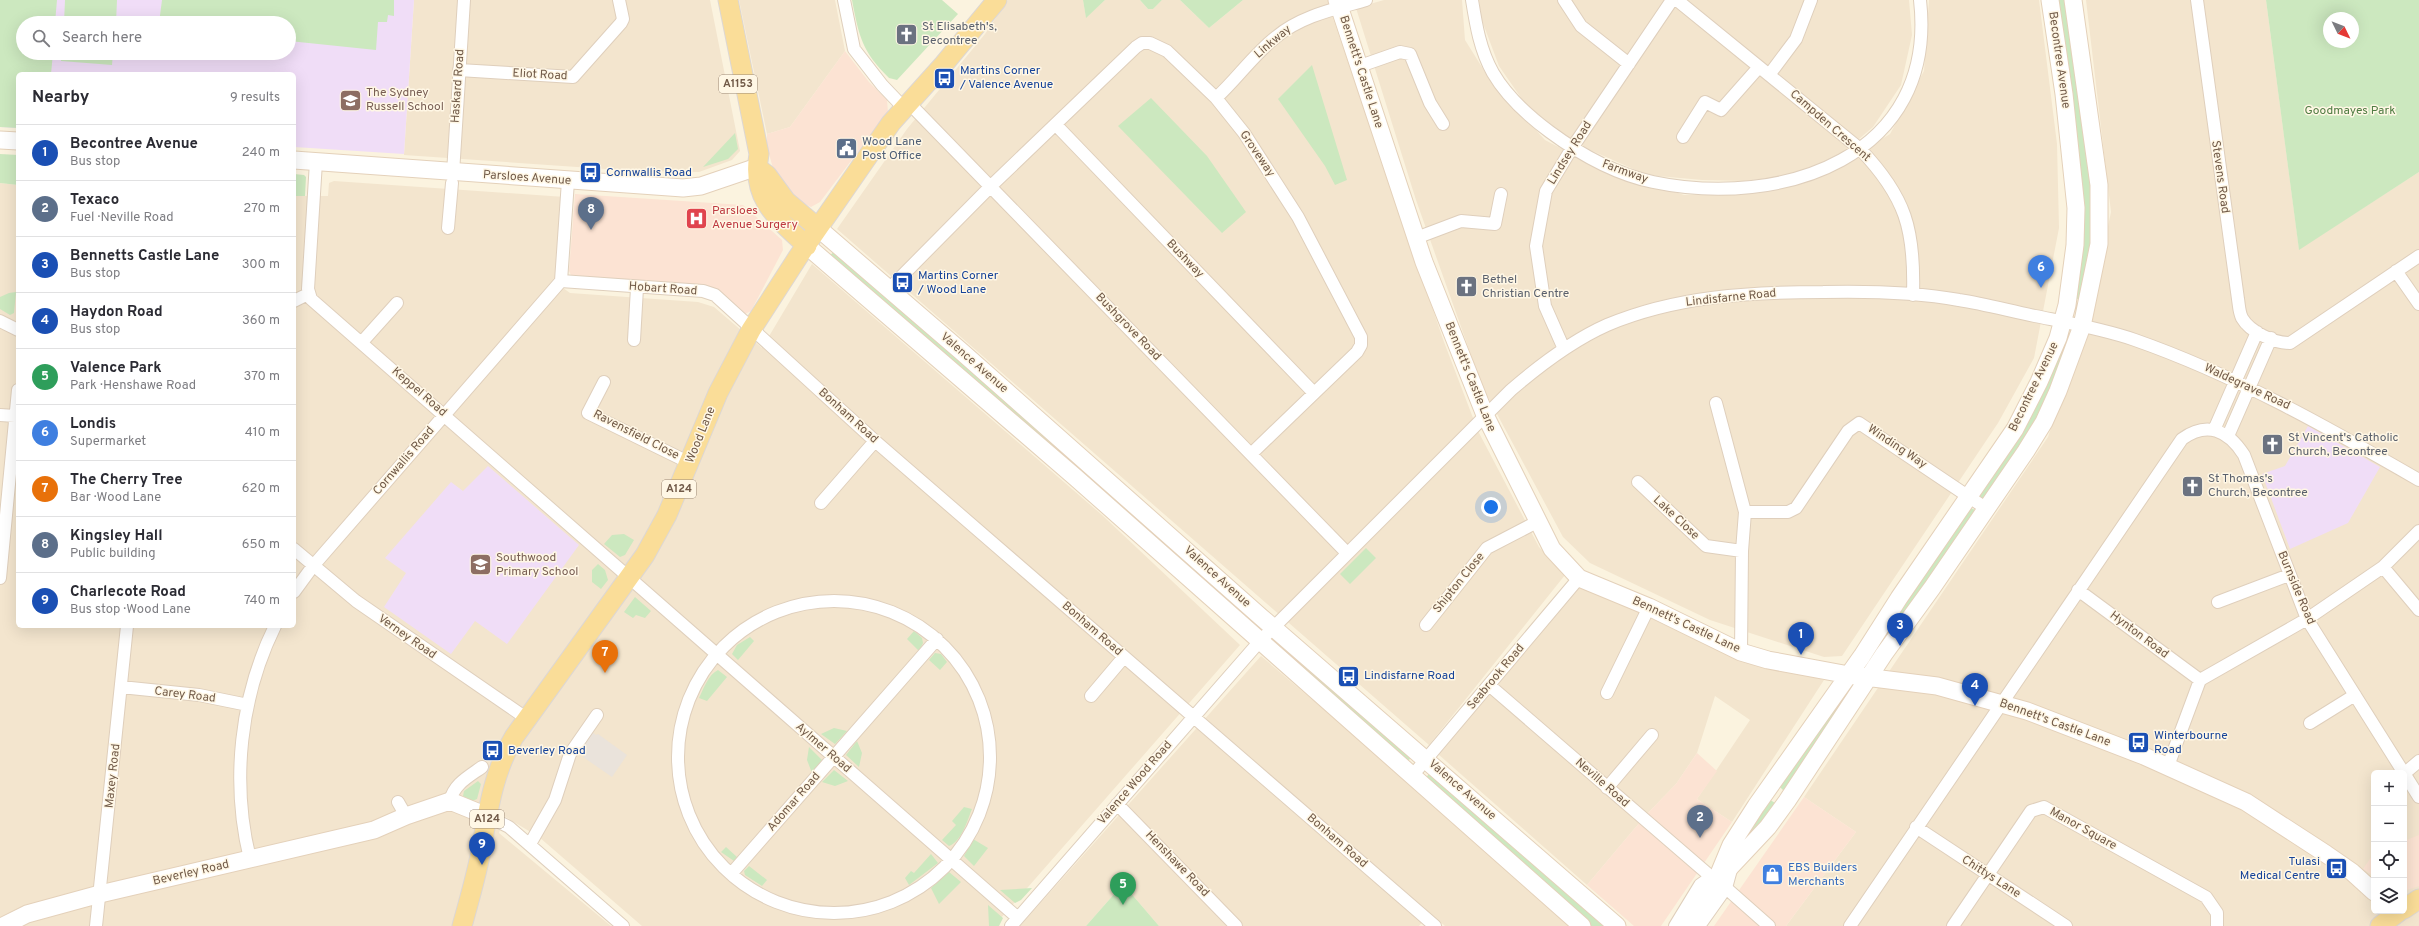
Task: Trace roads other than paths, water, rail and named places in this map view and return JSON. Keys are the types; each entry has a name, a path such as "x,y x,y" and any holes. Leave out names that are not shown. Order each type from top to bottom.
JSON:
{"main road":[{"name":"A1153","path":"720,0 753,158 757,167 767,174 786,201 818,228"},
{"name":"A1153","path":"728,0 759,154 756,178 768,206 807,246"},
{"name":"Wood Lane","path":"462,926 481,853 493,788 503,755 526,718 645,555 667,515 718,393 751,330 818,228 906,104 944,64 997,0"},
{"path":"2407,906 2419,899"}],"street":[{"name":"Haskard Road","path":"448,228 464,0"},
{"name":"Eliot Road","path":"459,70 573,77 619,28 623,19 619,0"},
{"name":"Bushgrove Road","path":"844,0 854,49 882,84 906,104 991,186 1347,553"},
{"name":"Linkway","path":"1216,98 1276,36 1294,25 1339,4 1366,0"},
{"name":"Farmway","path":"1472,0 1483,52 1493,73 1525,114 1572,148 1612,170 1653,182 1718,188 1778,184 1804,178 1841,162 1860,149 1882,130 1898,109 1908,90 1920,51 1922,24 1920,0"},
{"path":"1564,0 1580,26 1629,64"},
{"name":"Lindsey Road","path":"1564,349 1545,306 1536,246 1546,192 1572,148 1672,0"},
{"name":"Campden Crescent","path":"1677,0 1860,149 1880,170 1894,189 1901,205 1912,245 1913,295"},
{"path":"1769,75 1796,38 1811,0"},
{"name":"Becontree Avenue","path":"1686,926 1721,884 1731,845 1768,789 1849,675 1968,496 2015,429 2039,382 2063,322 2075,245 2076,187 2050,0"},
{"name":"Becontree Avenue","path":"1700,926 1721,884 1732,866 1768,827 1868,677 1987,509 2044,422 2058,391 2082,326 2099,244 2100,214 2094,144 2073,0"},
{"name":"Stevens Road","path":"2197,0 2239,309 2243,318 2257,332 2271,338 2290,343 2419,256"},
{"name":"Bennett's Castle Lane","path":"1339,4 1416,238 1485,415 1536,522 1552,549 1579,578 1649,607 1741,652 1768,660 1849,675 1937,686 2001,703 2027,711 2168,766 2246,802 2352,872 2371,889"},
{"name":"Groveway","path":"890,288 991,186 1136,46 1142,43 1158,45 1167,51 1216,98 1244,133 1298,217 1360,332 1361,345 1356,352 1251,454"},
{"path":"1360,66 1400,52 1410,54 1415,61 1430,103 1443,124"},
{"path":"1683,137 1705,102 1721,110 1759,67"},
{"name":"Bushway","path":"1056,124 1314,392"},
{"path":"0,140 16,142"},
{"name":"Parsloes Avenue","path":"296,160 452,178 568,181 683,188 701,186 757,167"},
{"path":"296,300 308,294 316,162"},
{"path":"561,281 568,181"},
{"path":"1416,238 1461,222 1495,224 1501,194"},
{"name":"Valence Avenue","path":"818,228 890,288 1274,627 1617,926"},
{"name":"Valence Avenue","path":"807,246 920,342 1582,926"},
{"path":"2396,271 2419,304"},
{"name":"Hobart Road","path":"561,281 637,288 703,291 715,295 751,330"},
{"name":"Cornwallis Road","path":"296,589 313,566 561,281"},
{"path":"634,340 637,288"},
{"name":"Lindisfarne Road","path":"1260,641 1485,415 1538,366 1564,349 1607,325 1660,308 1708,298 1768,292 1854,291 1958,300 2063,322"},
{"name":"Keppel Road","path":"308,294 629,578"},
{"path":"362,342 397,303"},
{"path":"0,321 16,329"},
{"name":"Waldegrave Road","path":"2063,322 2133,340 2195,363 2280,402 2419,480"},
{"name":"Bonham Road","path":"751,330 875,441 1193,716 1431,925"},
{"path":"1850,926 1916,827 2182,439 2192,432 2208,429 2235,382 2257,332"},
{"path":"2228,436 2271,338"},
{"name":"Ravensfield Close","path":"604,382 588,413 690,463"},
{"path":"1716,403 1746,512 1742,551 1741,652"},
{"path":"0,415 16,416 0,578"},
{"name":"Winding Way","path":"1746,512 1792,511 1848,431 1859,423 1987,509"},
{"name":"Burnside Road","path":"2208,429 2228,436 2237,444 2244,454 2307,619 2403,770"},
{"path":"821,503 875,441"},
{"name":"Lake Close","path":"1638,482 1706,546 1742,551"},
{"name":"Shipton Close","path":"1426,625 1487,548 1536,522"},
{"path":"2168,766 2200,680 2307,619 2383,567 2419,531"},
{"name":"Verney Road","path":"296,551 356,601 412,641 526,718"},
{"path":"2383,567 2419,610"},
{"path":"2218,602 2289,575"},
{"name":"Aylmer Road","path":"629,578 951,860 1015,922"},
{"name":"Seabrook Road","path":"1412,776 1579,578"},
{"name":"Hynton Road","path":"2078,590 2200,680"},
{"path":"827,602 852,602 888,611 911,622 937,640 950,653 972,683 981,706 989,737 989,775 984,799 972,828 951,860 923,885 907,895 890,903 853,912 816,912 785,905 762,896 731,874 717,860 694,826 681,788 679,768 680,734 686,707 704,671 717,655 745,630 761,620 796,606 827,602"},
{"path":"1607,693 1649,607"},
{"name":"Maxey Road","path":"96,926 127,628"},
{"path":"250,859 243,832 240,783 242,740 248,705 258,669 274,628"},
{"name":"Adomar Road","path":"731,874 937,640"},
{"name":"Valence Wood Road","path":"1015,922 1193,716 1260,641"},
{"path":"1091,696 1124,657"},
{"name":"Neville Road","path":"1488,685 1606,788 1769,926"},
{"name":"Carey Road","path":"121,688 199,695 248,705"},
{"path":"2310,723 2355,695"},
{"path":"530,844 555,800 570,754 597,715"},
{"path":"1606,788 1652,735"},
{"path":"2407,771 2419,761"},
{"path":"482,768 456,786 452,792 450,801 502,822 530,844 623,926"},
{"name":"Burnside Road","path":"2407,776 2419,797"},
{"path":"1768,789 1787,800"},
{"name":"Beverley Road","path":"3,926 27,914 100,894 374,830 402,809 450,801"},
{"name":"Henshawe Road","path":"1117,804 1236,926"},
{"name":"Manor Square","path":"1953,926 2031,812 2044,807 2206,897 2217,913 2217,926"},
{"name":"Chittys Lane","path":"1916,827 1988,876 2066,926"},
{"name":"Becontree Avenue","path":"1675,926 1700,885 1707,880 1721,884"}],"place":[{"name":"St Elisabeth's, Becontree","path":"906,34"},
{"name":"Martins Corner / Valence Avenue","path":"944,78"},
{"name":"The Sydney Russell School","path":"351,100"},
{"name":"Wood Lane Post Office","path":"846,149"},
{"name":"Cornwallis Road","path":"590,173"},
{"name":"Parsloes Avenue Surgery","path":"696,218"},
{"name":"Kingsley Hall","path":"591,230"},
{"name":"Martins Corner / Wood Lane","path":"902,283"},
{"name":"Bethel Christian Centre","path":"1467,287"},
{"name":"Londis","path":"2041,288"},
{"name":"St Vincent's Catholic Church, Becontree","path":"2273,445"},
{"name":"St Thomas's Church, Becontree","path":"2192,486"},
{"name":"Southwood Primary School","path":"480,565"},
{"name":"Bennetts Castle Lane","path":"1900,646"},
{"name":"Becontree Avenue","path":"1801,655"},
{"name":"The Cherry Tree","path":"605,673"},
{"name":"Lindisfarne Road","path":"1348,676"},
{"name":"Haydon Road","path":"1975,706"},
{"name":"Winterbourne Road","path":"2139,743"},
{"name":"Beverley Road","path":"492,751"},
{"name":"Texaco","path":"1700,838"},
{"name":"Charlecote Road","path":"482,865"},
{"name":"Tulasi Medical Centre","path":"2336,869"},
{"name":"EBS Builders Merchants","path":"1773,875"},
{"name":"Valence Park","path":"1123,905"}],"park label":[{"name":"Goodmayes Park","path":"2350,111"}]}
